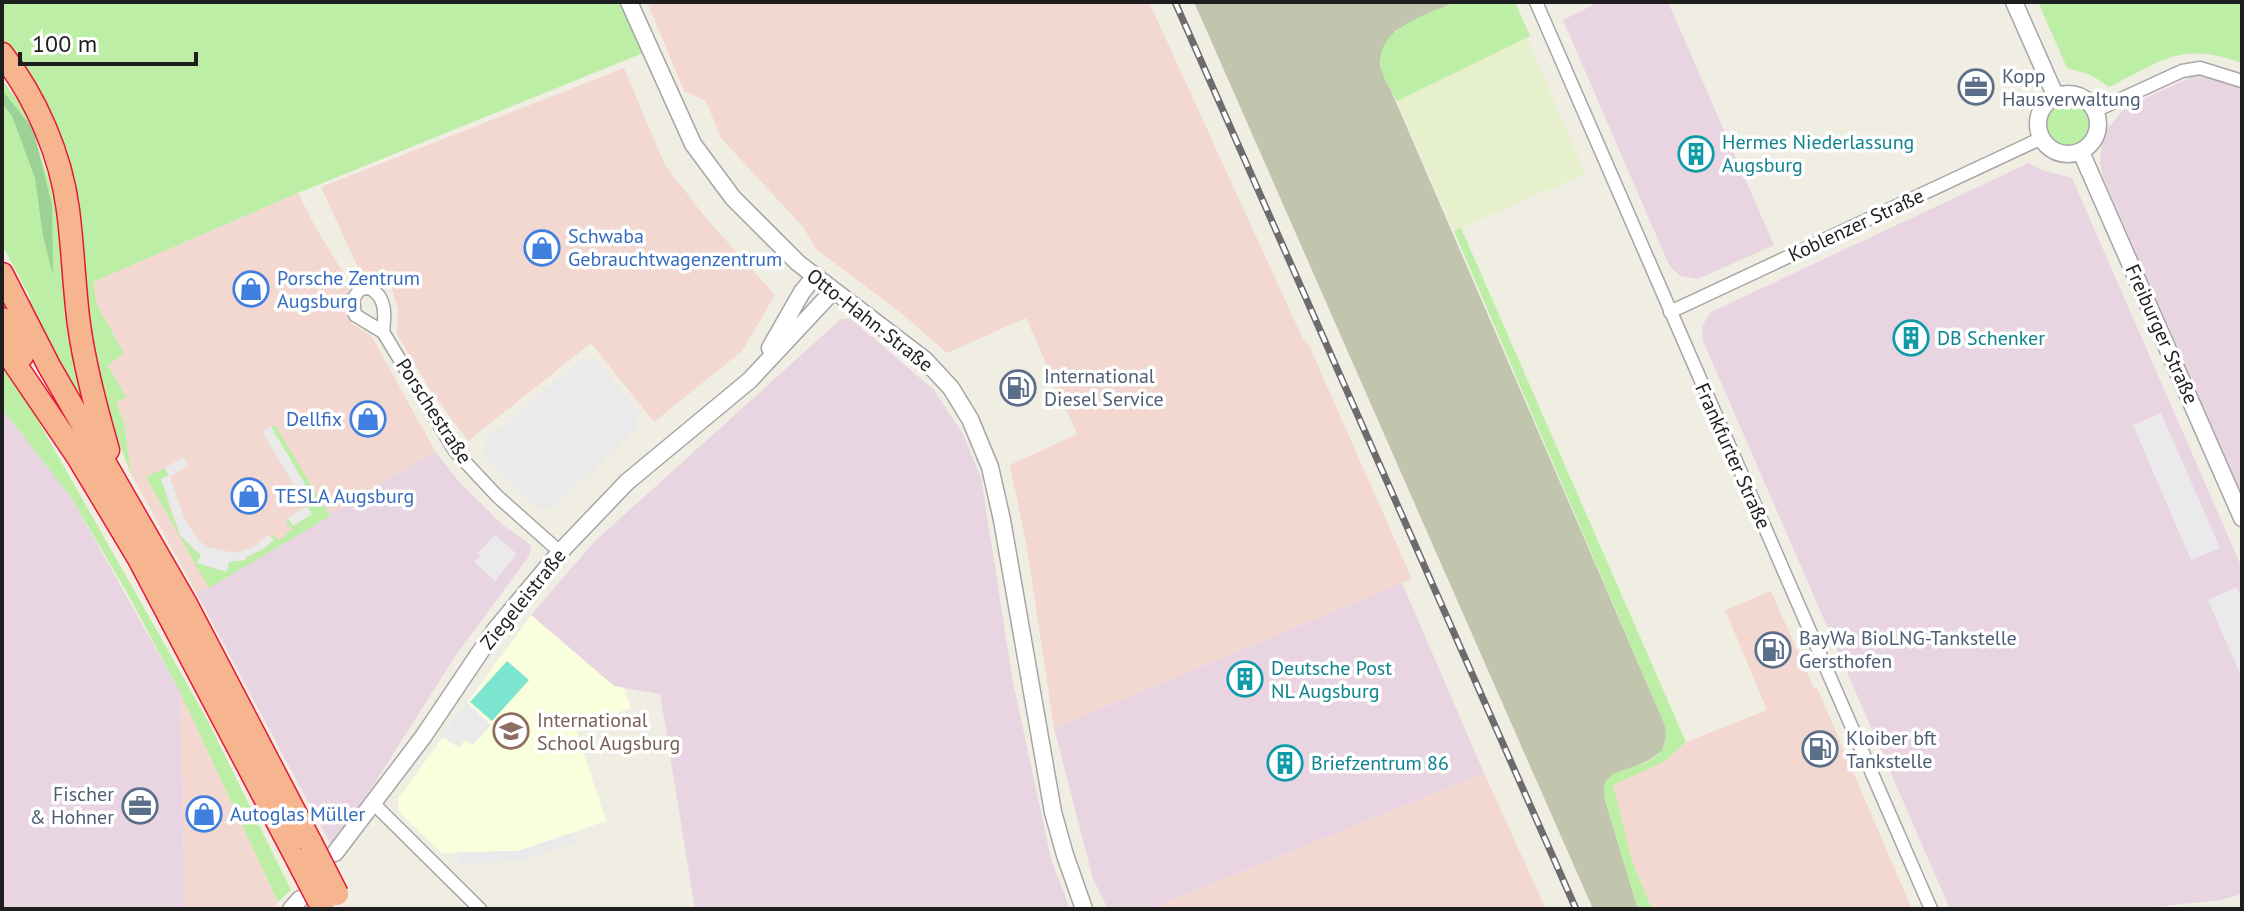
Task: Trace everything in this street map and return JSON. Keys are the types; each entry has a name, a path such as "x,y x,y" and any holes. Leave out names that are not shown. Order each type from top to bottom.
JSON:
{"highway":[{"path":"2,54 38,111 63,182 84,353 117,482"},
{"path":"2,274 49,366 186,604 304,851"},
{"path":"2,319 335,904"},
{"path":"2,345 78,457"}],"street":[{"name":"Otto-Hahn-Straße","path":"629,2 693,144 744,210 798,263 924,359 951,388 978,435 990,467 1004,527 1053,812 1084,909"},
{"name":"Frankfurter Straße","path":"1536,2 1931,909"},
{"path":"2014,2 2056,97"},
{"path":"2095,111 2191,69 2200,68 2242,81"},
{"path":"2073,95 2082,98 2095,111 2098,129 2095,138 2081,152 2058,153 2042,138 2038,124 2040,114 2056,97 2073,95"},
{"name":"Koblenzer Straße","path":"1670,312 2042,138"},
{"name":"Freiburger Straße","path":"2081,152 2242,518"},
{"name":"Ziegeleistraße","path":"750,380 802,292 815,276"},
{"name":"Ziegeleistraße","path":"335,853 374,804 495,630 560,552 627,482 750,380 833,291"},
{"name":"Porschestraße","path":"383,332 455,451 488,487 560,552"},
{"path":"374,804 480,909"}],"shaded area":[{"path":"647,2 1149,2 1302,337 1309,345 1412,579 1054,728 1027,548 1010,465 1077,434 1026,318 947,353 901,313 816,249 803,227 721,138 706,101 684,91"},
{"path":"1194,2 1454,2 1395,31 1381,54 1380,65 1664,723 1667,734 1662,751 1609,778 1604,786 1605,800 1638,909 1593,909"},
{"path":"1599,2 1668,2 1774,245 1698,279 1680,276 1669,265 1563,20"},
{"path":"1527,37 1585,174 1454,231 1397,101"},
{"name":"Schwaba Gebrauchtwagenzentrum","path":"624,68 665,165 706,218 775,295 742,351 654,422 591,343 468,441 430,389 397,335 398,310 391,285 378,277 361,274 321,187"},
{"path":"2194,76 2242,88 2242,495 2103,177 2100,163 2102,140 2107,129 2126,107"},
{"path":"2029,163 2041,170 2072,178 2242,568 2242,894 2221,900 2136,909 1950,909 1703,341 1702,326 1711,312"},
{"path":"298,193 351,285 343,303 352,324 371,335 435,451 197,594 131,474 124,422 116,403 126,397 108,365 124,353 97,305 93,282"},
{"path":"850,318 934,390 963,434 981,478 1013,682 1051,859 1070,909 695,909 660,694 614,686 531,615 594,542 841,319"},
{"path":"583,358 588,364 595,358 641,414 635,419 640,425 552,510 546,505 541,510 482,454 488,448 483,442"},
{"path":"2,409 71,497 180,692 185,909 2,909"},
{"path":"2161,413 2220,548 2191,560 2133,425"},
{"path":"271,427 315,501 307,506 262,432"},
{"path":"435,451 459,482 504,526 531,545 529,556 456,655 360,806 330,843 197,594"},
{"path":"183,457 188,465 170,477 184,518 198,540 207,547 235,553 252,548 268,535 274,540 262,550 245,557 245,560 229,562 227,572 197,563 201,555 180,535 161,478 169,476 165,468"},
{"path":"307,506 312,514 293,526 288,518"},
{"path":"495,535 517,554 495,581 474,562"},
{"path":"1402,583 1484,773 1150,909 1108,909 1093,879 1054,728"},
{"path":"2237,587 2242,599 2242,678 2208,600"},
{"path":"1771,591 1814,688 1817,688 1912,909 1652,909 1632,861 1613,785 1664,762 1686,742 1767,710 1725,610"},
{"name":"International School Augsburg","path":"531,615 614,686 624,688 631,708 575,727 606,821 518,851 442,853 403,816 399,811 398,799"},
{"path":"507,661 529,680 492,721 470,702"},
{"path":"180,692 278,902 273,909 185,909"},
{"path":"467,702 491,725 473,745 465,740 459,748 442,736"},
{"path":"1484,773 1546,909 1150,909"},
{"path":"572,833 576,842 522,861 458,864 458,852 518,851"}],"green space":[{"path":"2,2 622,2 643,53 298,193 93,282 97,305 124,353 108,365 126,397 116,403 124,422 131,474 107,411 27,75 2,40"},
{"path":"1454,2 1515,2 1530,36 1397,101 1381,66 1386,42 1406,25"},
{"path":"2038,2 2242,2 2242,63 2203,54 2187,54 2159,62 2109,87 2091,75 2067,68"},
{"path":"2,80 27,113 55,199 74,351 88,415 30,313 30,297 2,245"},
{"path":"2,90 33,129 52,205 53,275 43,236 35,178 12,116 2,103"},
{"path":"2069,103 2084,110 2091,125 2084,140 2069,147 2054,140 2047,125 2054,110"},
{"path":"1461,228 1686,742 1664,762 1613,785 1632,861 1652,909 1638,909 1604,788 1609,778 1617,772 1641,764 1661,751 1666,739 1664,723 1454,231"},
{"path":"2,357 208,721 291,890 278,902 180,692 130,598 71,497 2,409"},
{"path":"275,425 330,516 209,588 146,477 165,468 170,476 161,479 171,511 185,539 201,555 198,562 244,560 273,540 272,534 279,541 292,529 286,522 288,518 293,525 307,506 315,501 271,427"}],"railway":[{"path":"1175,2 1576,909"}],"place":[{"name":"Kopp Hausverwaltung","path":"1976,87"},
{"name":"Hermes Niederlassung Augsburg","path":"1696,154"},
{"name":"Schwaba Gebrauchtwagenzentrum","path":"542,248"},
{"name":"Porsche Zentrum Augsburg","path":"251,289"},
{"name":"DB Schenker","path":"1911,338"},
{"name":"International Diesel Service","path":"1018,388"},
{"name":"Dellfix","path":"368,419"},
{"name":"TESLA Augsburg","path":"249,496"},
{"name":"BayWa BioLNG-Tankstelle Gersthofen","path":"1773,650"},
{"name":"Deutsche Post NL Augsburg","path":"1245,679"},
{"name":"International School Augsburg","path":"511,731"},
{"name":"Kloiber bft Tankstelle","path":"1820,749"},
{"name":"Briefzentrum 86","path":"1285,763"},
{"name":"Fischer & Hohner","path":"140,806"},
{"name":"Autoglas Müller","path":"204,814"}]}
